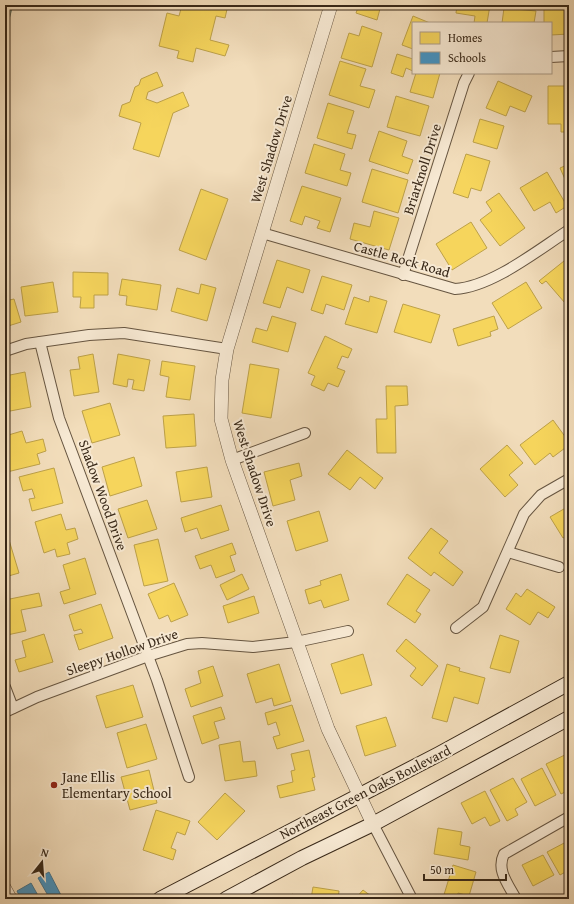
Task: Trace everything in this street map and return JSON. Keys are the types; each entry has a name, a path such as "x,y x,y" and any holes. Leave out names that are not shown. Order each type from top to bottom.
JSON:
{"main road":[{"name":"Northeast Green Oaks Boulevard","path":"160,899 438,754 569,683"},
{"name":"Northeast Green Oaks Boulevard","path":"226,899 302,858 373,824 569,718"}],"street":[{"name":"West Shadow Drive","path":"331,5 226,349 222,380 221,419 232,460 328,729 373,824"},
{"path":"552,57 569,56"},
{"name":"Briarknoll Drive","path":"403,275 464,83 468,74"},
{"name":"Castle Rock Road","path":"262,233 442,286 464,288 497,276 569,230"},
{"path":"5,351 26,344 89,335 124,333 226,349"},
{"name":"Shadow Wood Drive","path":"40,342 59,418 157,680 189,777"},
{"path":"232,460 305,433"},
{"path":"456,628 483,608 524,514 541,495 569,478"},
{"path":"508,552 559,567"},
{"name":"Sleepy Hollow Drive","path":"9,710 37,697 148,656 187,644 202,643 253,647 296,642 348,630"},
{"path":"5,687 9,710"},
{"path":"516,899 501,872 501,860 504,854 569,817"},
{"path":"373,824 412,899"}],"lane":[{"path":"5,881 15,899"}],"shaded area":[{"path":"5,5 13,5 5,34"}],"building: Homes":[{"path":"182,5 228,5 225,18 216,16 210,40 229,45 225,56 196,48 193,62 177,58 179,51 159,46 167,13 179,16"},
{"path":"359,5 381,5 377,20 356,13"},
{"path":"457,5 490,5 487,22 474,22 475,16 456,13"},
{"path":"569,7 569,34 552,35 552,22 544,22 544,8"},
{"path":"504,8 536,11 534,22 502,22"},
{"path":"413,16 428,22 412,22 412,49 402,45"},
{"path":"362,26 382,33 372,67 341,58 349,33 359,36"},
{"path":"397,54 412,59 412,71 406,68 403,77 391,73"},
{"path":"340,61 366,69 360,86 375,90 369,108 329,95"},
{"path":"157,72 163,86 148,92 146,99 157,103 183,92 189,106 173,113 159,157 133,149 141,123 119,116 122,105 130,102 135,87 139,85 141,79"},
{"path":"416,74 440,74 433,98 410,92"},
{"path":"498,81 532,96 525,112 510,106 506,116 486,108"},
{"path":"548,86 569,86 568,132 561,132 561,124 548,124"},
{"path":"396,96 429,106 420,136 387,127"},
{"path":"328,103 354,111 347,133 356,135 352,149 317,138"},
{"path":"480,119 504,126 497,149 473,142"},
{"path":"379,131 407,141 402,156 413,160 408,174 369,161"},
{"path":"314,144 345,154 340,170 351,173 347,186 305,173"},
{"path":"466,154 490,161 481,191 471,188 468,198 453,193"},
{"path":"569,164 569,188 560,168"},
{"path":"372,169 408,180 398,213 362,202"},
{"path":"547,172 567,206 556,213 550,202 534,211 520,188"},
{"path":"302,186 341,198 330,232 317,228 320,221 305,216 302,225 290,221"},
{"path":"201,189 228,199 206,260 179,250"},
{"path":"499,193 525,228 500,246 480,220 492,211 486,202"},
{"path":"374,211 399,218 389,250 350,239 354,223 370,227"},
{"path":"471,222 487,248 452,270 436,244"},
{"path":"569,257 569,288 565,291 569,295 569,300 565,303 546,281 542,284 539,281"},
{"path":"277,260 310,270 303,293 287,287 280,308 263,303"},
{"path":"73,272 108,273 108,295 94,295 94,308 80,308 81,297 73,297"},
{"path":"322,276 352,285 344,310 326,304 323,314 311,310"},
{"path":"122,279 161,285 157,310 126,305 127,296 119,295"},
{"path":"53,282 58,312 25,316 21,287"},
{"path":"526,282 542,308 508,329 492,303"},
{"path":"201,284 216,288 207,321 171,311 177,288 199,294"},
{"path":"370,296 387,301 377,333 345,324 354,297 369,302"},
{"path":"14,299 21,322 5,327 5,301"},
{"path":"403,304 440,315 431,343 394,332"},
{"path":"272,316 296,323 288,352 252,342 256,328 267,331"},
{"path":"494,316 498,329 490,332 491,336 458,346 453,329"},
{"path":"325,336 352,349 348,358 342,356 337,368 345,371 338,387 328,383 324,391 311,385 315,376 308,373"},
{"path":"93,354 99,392 74,396 70,370 80,369 78,357"},
{"path":"118,354 150,360 144,391 132,389 134,380 128,379 127,387 113,384"},
{"path":"162,361 195,366 190,400 166,397 169,377 160,375"},
{"path":"250,364 279,369 271,418 242,413"},
{"path":"25,372 31,407 5,412 5,376"},
{"path":"386,386 407,386 408,405 395,406 396,453 377,453 376,419 387,419"},
{"path":"110,403 120,435 92,443 82,411"},
{"path":"194,414 196,446 166,448 163,416"},
{"path":"553,420 569,442 569,445 553,457 550,453 535,465 520,445"},
{"path":"22,431 26,443 43,439 46,451 37,454 40,464 7,472 5,464 5,436"},
{"path":"507,445 523,463 509,475 518,485 505,497 480,469"},
{"path":"347,450 383,478 375,489 360,477 350,490 328,474"},
{"path":"134,457 142,486 110,496 102,467"},
{"path":"299,463 302,476 290,480 295,500 273,506 264,472"},
{"path":"207,467 212,497 181,502 176,472"},
{"path":"54,468 63,503 32,511 29,499 35,498 32,489 23,491 19,477"},
{"path":"5,492 8,501 5,502"},
{"path":"147,500 157,529 128,538 118,509"},
{"path":"221,505 229,530 201,539 197,528 185,532 181,518"},
{"path":"569,506 569,535 563,538 550,517"},
{"path":"319,511 328,541 296,551 287,521"},
{"path":"61,514 66,530 75,528 78,539 67,543 70,554 57,557 55,549 44,553 35,522"},
{"path":"431,528 448,541 439,553 463,572 453,586 434,572 431,576 408,558"},
{"path":"158,539 168,581 144,586 134,545"},
{"path":"9,540 19,573 5,577 5,541"},
{"path":"232,543 236,554 230,556 235,571 216,578 211,565 200,569 195,556"},
{"path":"85,558 96,594 64,604 60,592 70,589 63,565"},
{"path":"242,574 249,589 227,600 220,585"},
{"path":"341,574 349,600 324,608 321,600 309,604 305,590 321,585 320,581"},
{"path":"407,574 430,590 416,611 421,614 415,623 387,604"},
{"path":"174,583 188,615 171,622 168,615 159,619 148,594"},
{"path":"527,589 555,607 548,618 538,612 530,625 506,609 516,593 521,597"},
{"path":"39,593 42,606 21,610 26,631 7,635 5,626 5,600"},
{"path":"254,596 259,613 228,623 223,606"},
{"path":"101,604 113,638 79,650 74,635 83,633 81,629 74,631 69,615"},
{"path":"44,634 53,662 19,672 15,660 26,657 22,641"},
{"path":"500,635 519,641 510,673 490,668"},
{"path":"406,639 438,666 422,686 410,676 416,668 396,651"},
{"path":"363,654 372,685 341,694 331,664"},
{"path":"279,664 291,701 274,706 272,698 256,703 247,674"},
{"path":"447,664 460,668 459,671 485,678 478,704 454,697 447,722 432,718"},
{"path":"213,666 223,696 191,707 185,689 201,683 198,671"},
{"path":"133,685 143,717 106,728 96,696"},
{"path":"292,705 304,741 277,749 273,737 280,735 276,722 268,725 265,713"},
{"path":"221,707 225,719 214,722 219,738 202,744 193,716"},
{"path":"386,717 396,746 365,756 356,726"},
{"path":"146,724 157,759 127,768 117,733"},
{"path":"240,741 243,762 255,761 257,776 225,781 219,745"},
{"path":"309,750 315,777 312,778 315,790 280,798 277,786 293,782 291,771 295,770 291,754"},
{"path":"569,753 569,790 561,794 546,764"},
{"path":"542,768 556,795 535,806 521,779"},
{"path":"149,770 157,803 130,810 121,777"},
{"path":"513,778 527,802 515,809 518,815 507,821 490,790"},
{"path":"485,791 500,821 490,826 485,817 472,824 461,803"},
{"path":"225,793 245,811 217,840 198,822"},
{"path":"156,810 190,821 185,835 177,832 171,848 176,850 173,860 143,850"},
{"path":"438,828 462,832 460,845 470,847 468,860 434,854"},
{"path":"568,841 569,870 560,875 547,852"},
{"path":"543,855 554,875 533,886 522,865"},
{"path":"453,865 476,872 469,896 458,893 457,899 443,898"},
{"path":"313,887 339,891 338,899 311,899"},
{"path":"363,890 375,899 355,899"},
{"path":"293,894 295,899 284,899"},
{"path":"486,895 488,899 478,899"}],"building: Schools":[{"path":"49,872 63,899 50,899 38,878"},
{"path":"31,883 40,899 21,899 17,891"}],"place":[{"name":"Jane Ellis Elementary School","path":"54,785"}]}
